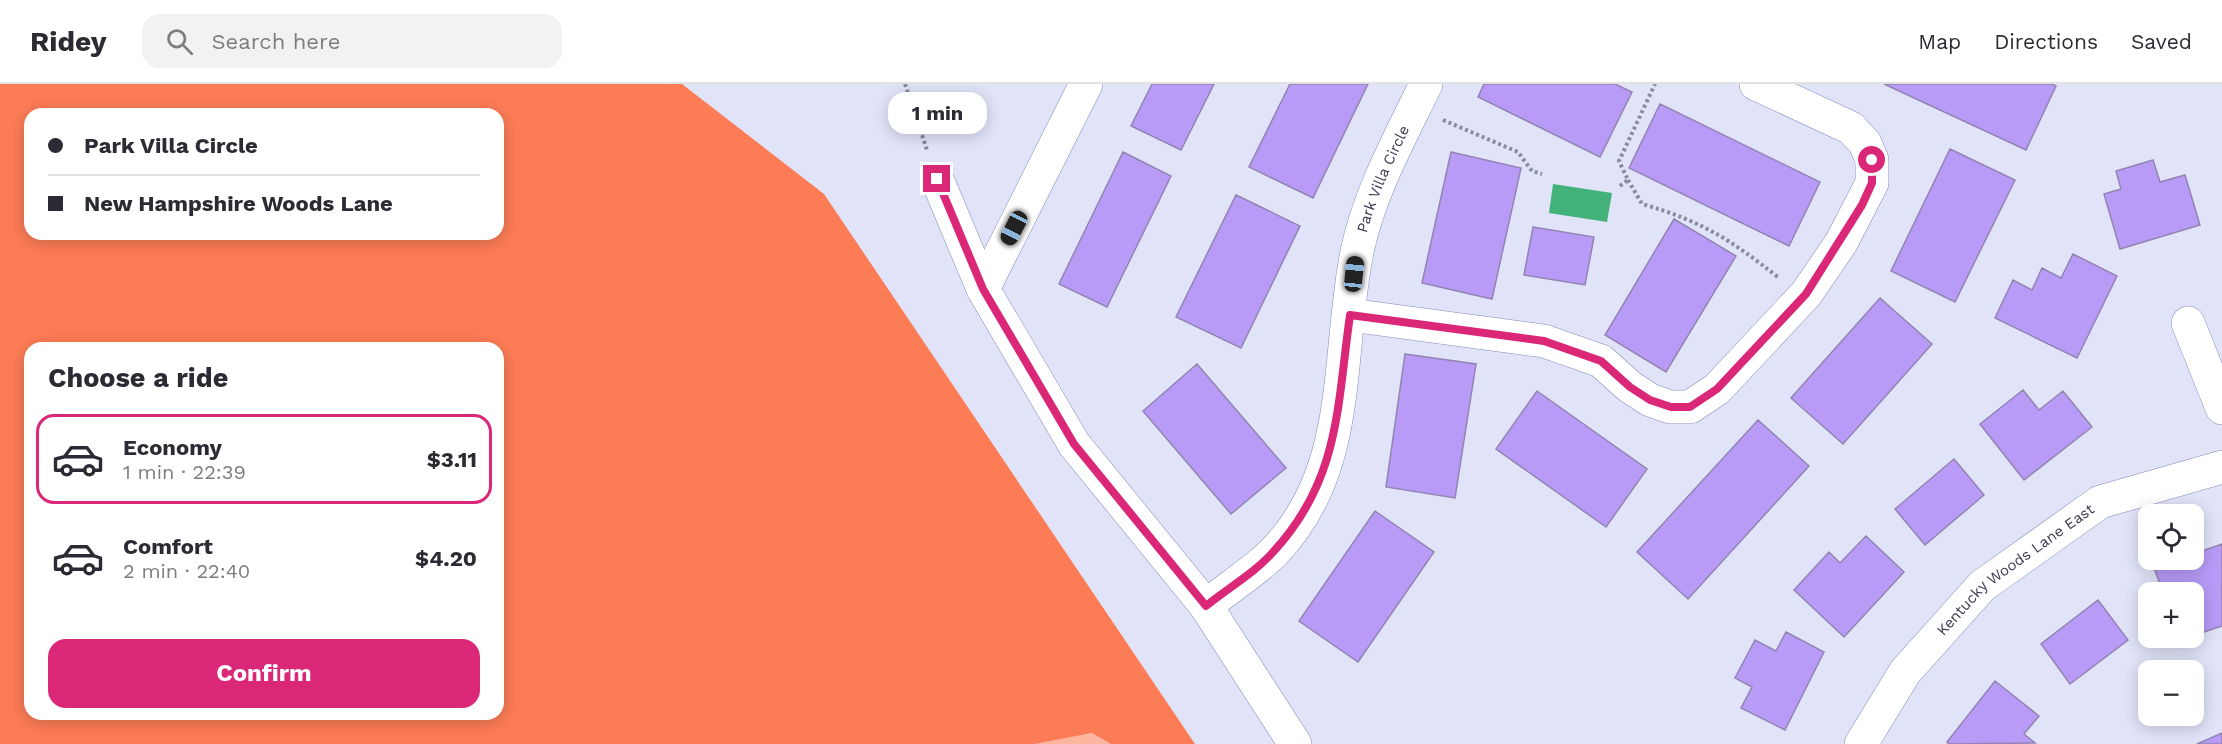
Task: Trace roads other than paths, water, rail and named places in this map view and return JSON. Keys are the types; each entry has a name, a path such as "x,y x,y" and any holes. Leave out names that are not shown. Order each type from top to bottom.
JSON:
{"street":[{"path":"983,289 1086,84"},
{"path":"1350,315 1552,344 1601,361 1630,387 1650,400 1671,407 1690,407 1717,389 1803,297 1841,243 1872,183 1872,160 1864,143 1851,128 1756,84"},
{"name":"Park Villa Circle","path":"1206,606 1274,552 1309,504 1321,481 1332,447 1356,253 1365,218 1420,96"},
{"path":"937,179 983,289 1074,444 1206,606 1295,744"},
{"path":"2187,323 2222,408"},
{"name":"Kentucky Woods Lane East","path":"1861,744 1905,672 1982,586 2100,502 2222,467"}]}
